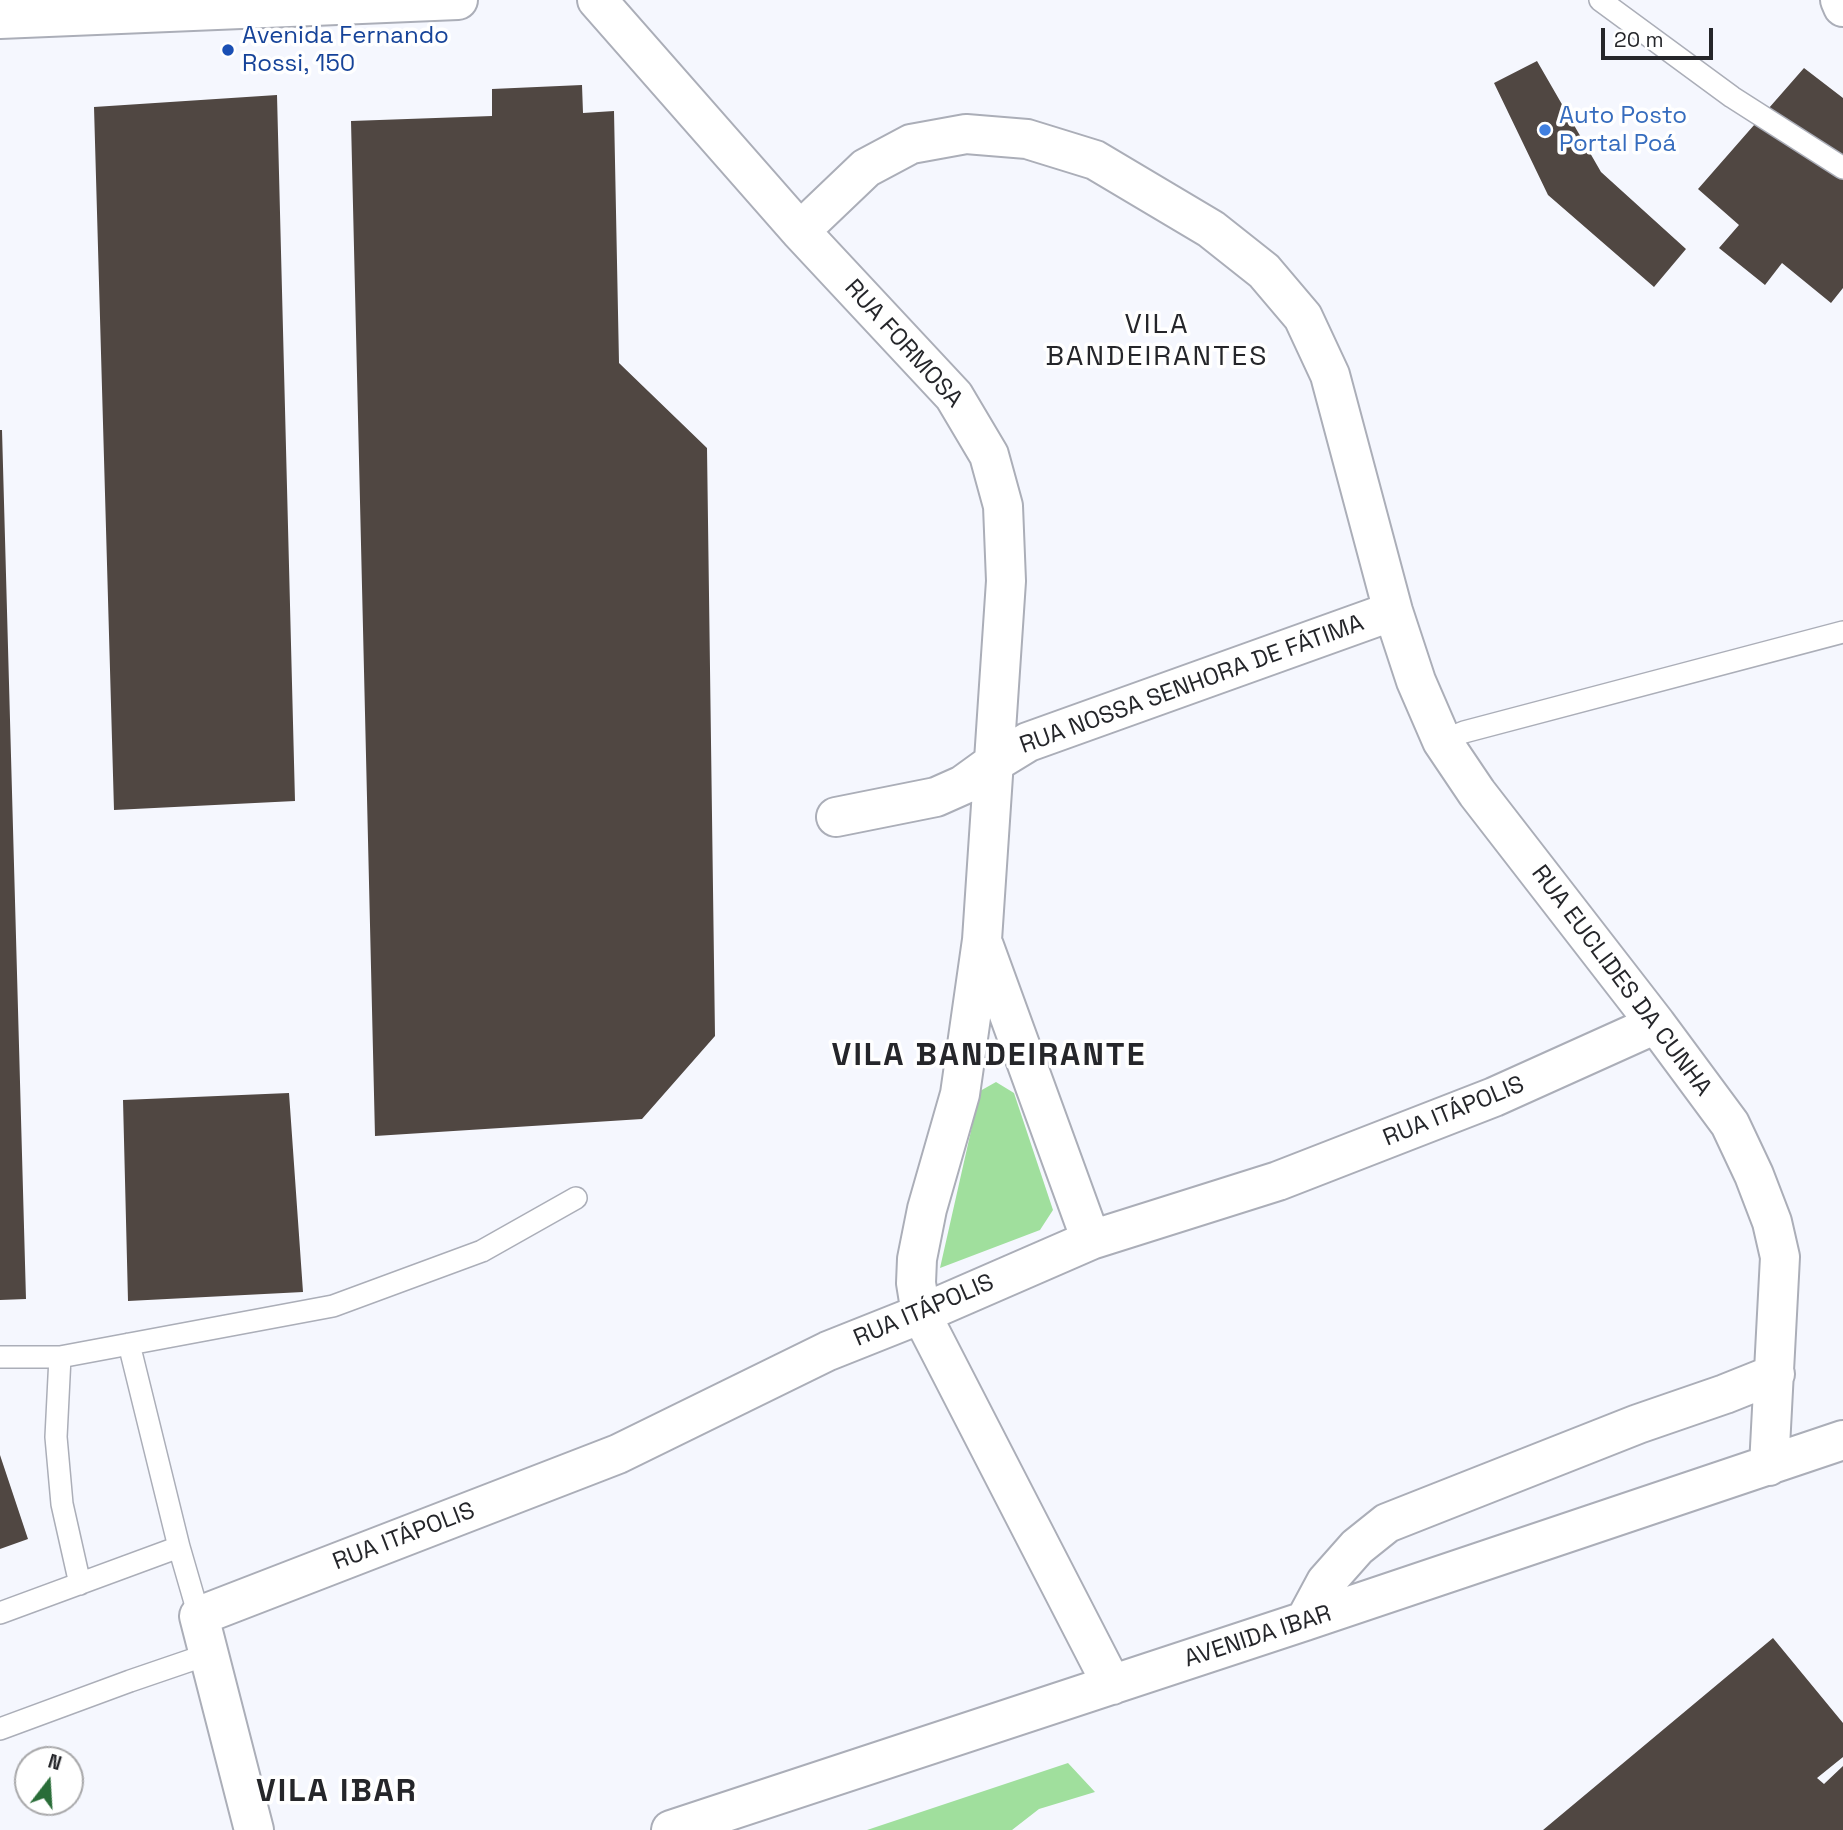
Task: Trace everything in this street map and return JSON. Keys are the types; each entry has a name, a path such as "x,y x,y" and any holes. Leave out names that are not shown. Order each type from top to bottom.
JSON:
{"main road":[{"path":"0,19 458,0"},
{"name":"RUA FORMOSA","path":"597,0 800,231 954,396 989,455 1003,506 1006,581 982,940 960,1094 927,1209 917,1259 916,1283 921,1314 1112,1685"},
{"path":"1825,0 1843,10"},
{"path":"1840,0 1843,10"},
{"name":"RUA EUCLIDES DA CUNHA","path":"800,231 866,168 911,144 966,134 1027,139 1095,160 1211,229 1264,271 1303,317 1330,375 1393,611 1416,681 1443,741 1477,793 1730,1124 1754,1175 1772,1222 1780,1257 1769,1466"},
{"name":"RUA NOSSA SENHORA DE FÁTIMA","path":"836,817 936,797 963,785 1028,742 1393,611"},
{"name":"RUA FORMOSA","path":"982,940 1091,1240"},
{"name":"RUA ITÁPOLIS","path":"199,1616 618,1454 828,1351 1091,1240 1278,1181 1494,1097 1656,1024"},
{"path":"1305,1621 1326,1583 1357,1547 1387,1524 1638,1424 1775,1374"},
{"name":"AVENIDA IBAR","path":"671,1830 1843,1440"},
{"path":"199,1616 254,1830"}],"lane":[{"path":"1600,0 1731,97 1843,168"},
{"path":"1443,741 1478,729 1843,632"},
{"path":"0,1357 60,1357 333,1306 482,1251 576,1198"},
{"path":"129,1344 179,1547 199,1616"},
{"path":"60,1357 56,1437 62,1504 80,1584"},
{"path":"0,1613 179,1547"},
{"path":"0,1729 209,1654"}],"green space":[{"path":"996,1082 1014,1093 1053,1210 1040,1230 940,1268 980,1091"},
{"path":"1068,1763 1095,1792 1039,1809 1012,1830 867,1830"}],"building":[{"path":"1537,61 1601,172 1686,249 1654,287 1548,195 1494,83"},
{"name":"Auto Posto Portal Poá","path":"1804,68 1843,98 1843,288 1831,303 1782,263 1765,285 1719,248 1739,225 1698,189"},
{"path":"582,85 583,113 614,111 619,363 707,448 715,1036 642,1119 375,1136 351,121 492,116 492,89"},
{"path":"277,95 295,801 114,810 94,107"},
{"path":"0,430 26,1299 0,1300"},
{"path":"289,1093 303,1292 128,1301 123,1100"},
{"path":"0,1455 28,1539 0,1549"},
{"path":"1773,1638 1843,1723 1843,1757 1817,1778 1824,1784 1843,1766 1843,1830 1543,1830"}],"place":[{"name":"Avenida Fernando Rossi, 150","path":"228,50"},
{"name":"Auto Posto Portal Poá","path":"1545,130"}],"district":[{"name":"VILA BANDEIRANTES","path":"1157,341"},
{"name":"VILA BANDEIRANTE","path":"989,1056"},
{"name":"VILA IBAR","path":"337,1792"}]}
